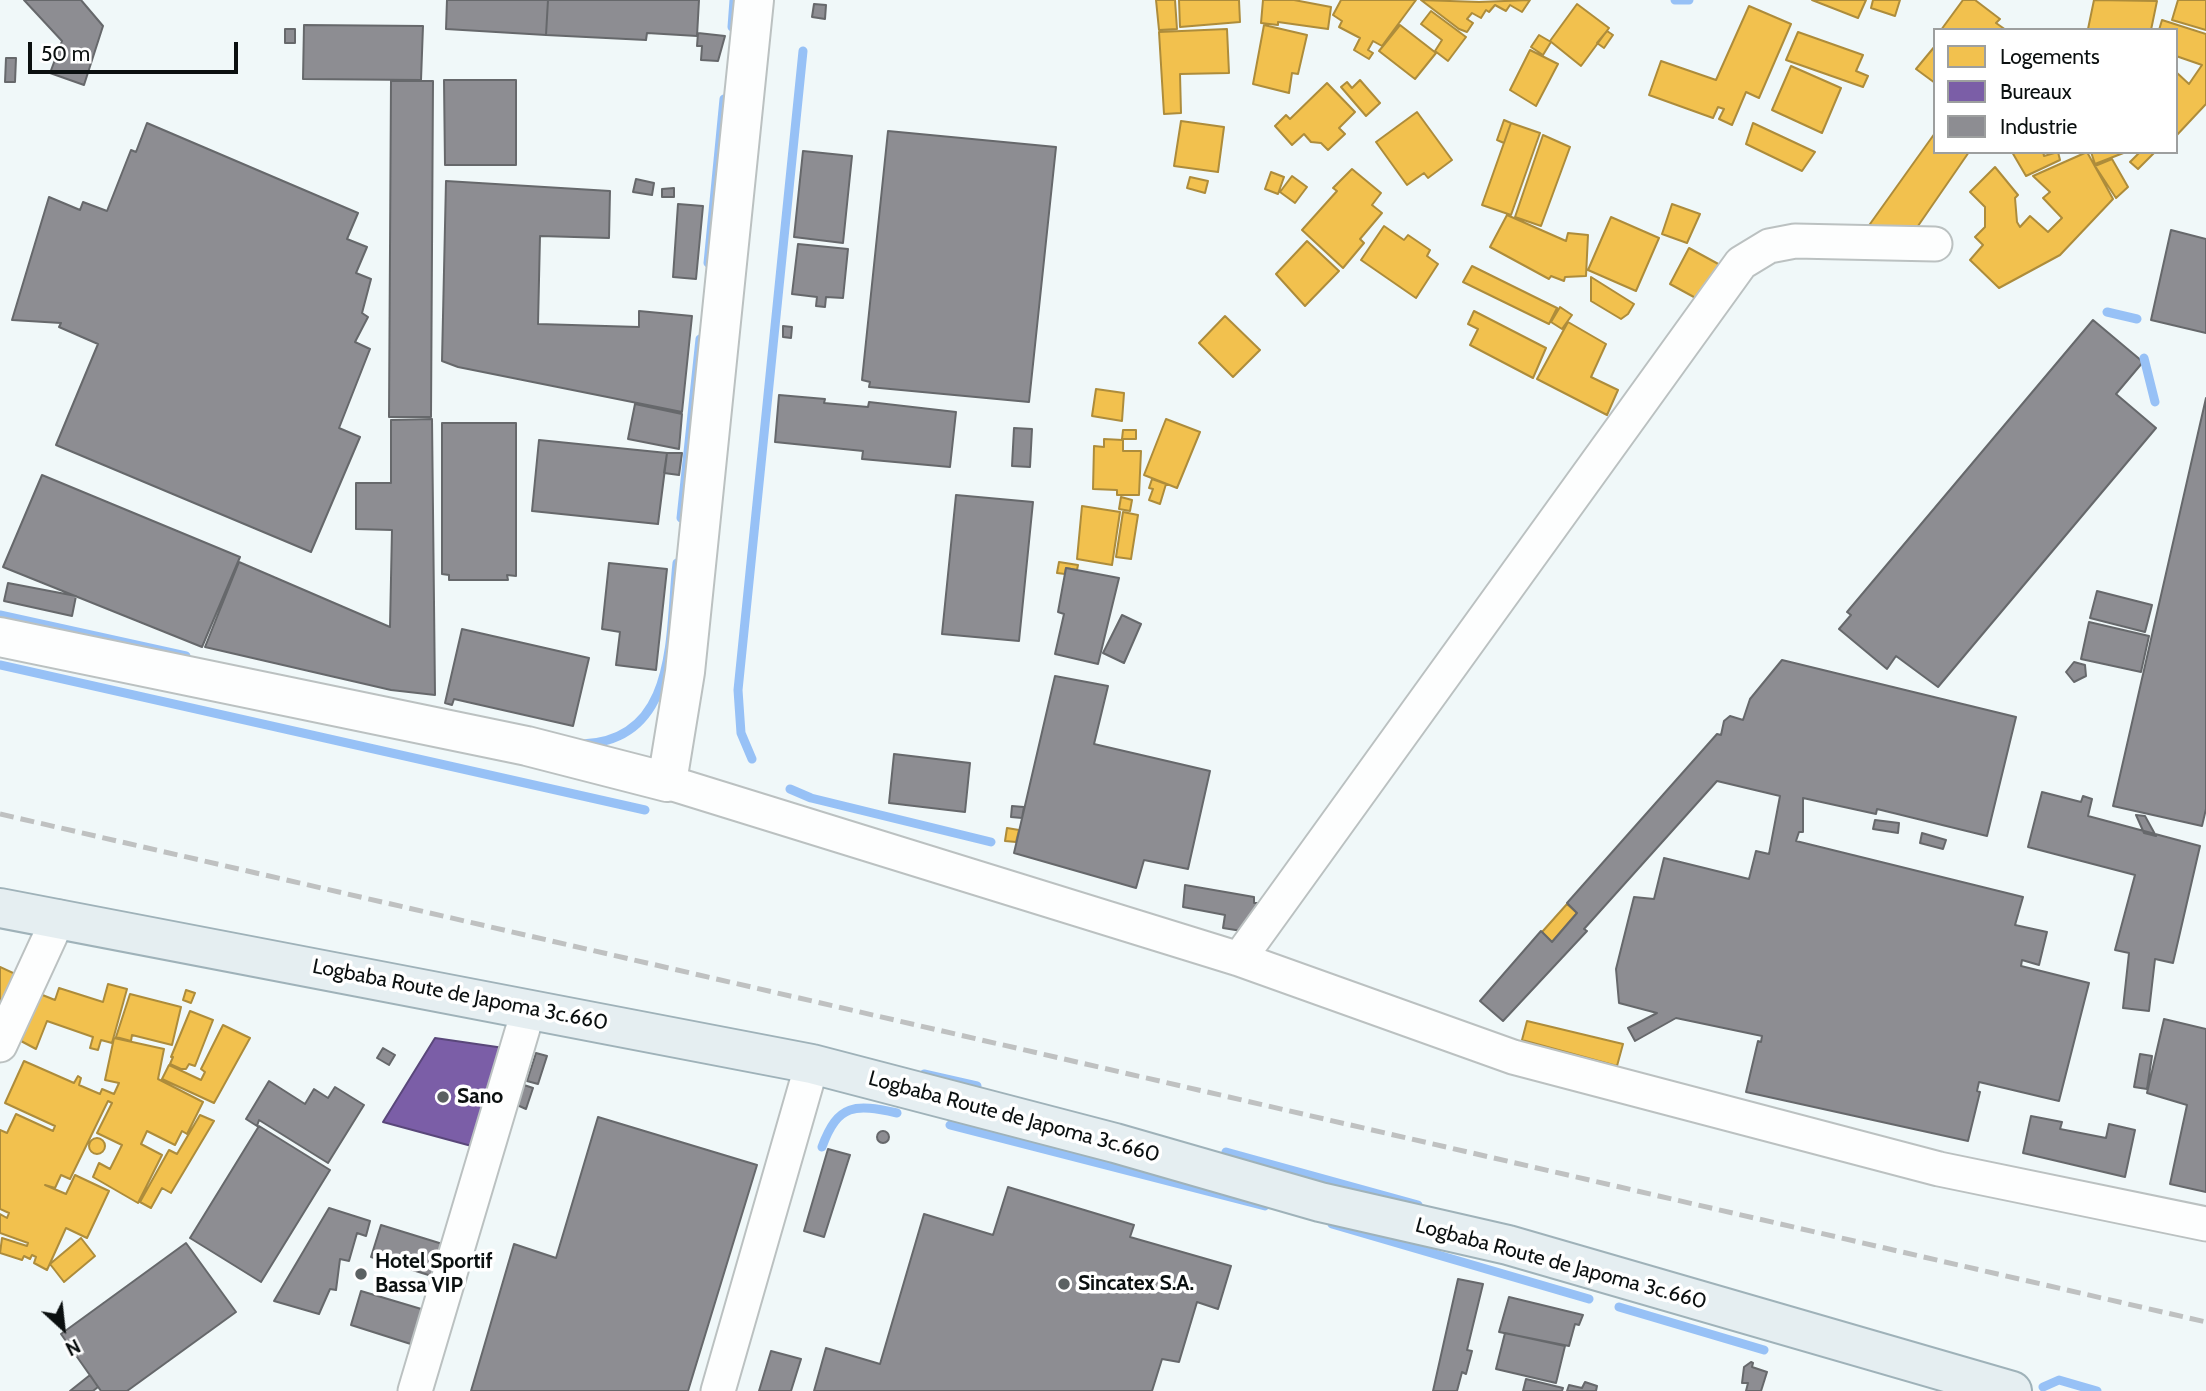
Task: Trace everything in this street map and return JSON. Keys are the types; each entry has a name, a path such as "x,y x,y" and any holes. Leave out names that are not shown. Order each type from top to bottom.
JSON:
{"main road":[{"name":"Logbaba Route de Japoma 3c.660","path":"0,908 812,1063 1115,1143 1320,1202 1508,1245 2012,1391"}],"street":[{"path":"667,782 685,672 754,0"},
{"path":"1239,959 1741,263 1769,246 1796,241 1935,244"},
{"path":"0,637 527,746 667,782 1239,959 1513,1058 1939,1169 2206,1224"},
{"path":"0,1045 59,918"},
{"path":"415,1391 529,1008"},
{"path":"718,1391 812,1063"}],"building: Logements":[{"path":"1156,0 1175,0 1177,29 1159,30"},
{"path":"1179,0 1239,0 1240,22 1180,27"},
{"path":"1263,0 1294,0 1331,7 1328,29 1278,22 1278,25 1261,23"},
{"path":"1341,0 1416,0 1382,46 1373,41 1368,50 1373,53 1369,59 1354,50 1360,38 1339,27 1342,21 1333,15"},
{"path":"1421,0 1530,0 1522,12 1510,5 1506,11 1495,5 1489,12 1486,10 1481,18 1472,13 1467,19 1473,23 1467,32 1459,29"},
{"path":"1812,0 1866,0 1858,18"},
{"path":"1873,0 1900,0 1895,16 1871,8"},
{"path":"1963,0 1975,0 2000,19 1996,23 2003,28 1942,28"},
{"path":"2094,0 2157,1 2151,28 2088,28"},
{"path":"2178,0 2206,0 2206,30 2172,20"},
{"path":"1577,4 1609,28 1581,66 1550,41"},
{"path":"1749,6 1791,24 1759,98 1746,92 1732,125 1719,119 1724,109 1718,107 1713,118 1649,95 1661,61 1716,80"},
{"path":"1431,11 1466,37 1448,61 1435,51 1442,40 1421,24"},
{"path":"2162,20 2206,34 2206,104 2178,134 2178,74 2189,84 2202,65 2178,57 2178,28 2160,28"},
{"path":"1264,25 1307,35 1298,74 1292,73 1289,93 1253,84"},
{"path":"1400,25 1436,53 1415,79 1379,51"},
{"path":"1227,29 1229,73 1180,74 1181,113 1164,114 1159,32"},
{"path":"1607,31 1613,35 1604,48 1597,43"},
{"path":"1798,32 1863,55 1856,71 1868,76 1863,87 1786,60"},
{"path":"1539,35 1551,42 1543,55 1531,47"},
{"path":"1933,48 1933,82 1916,69"},
{"path":"1530,50 1558,64 1536,106 1510,90"},
{"path":"1791,66 1841,88 1822,133 1772,110"},
{"path":"1360,80 1380,103 1366,116 1341,87 1347,82 1352,88"},
{"path":"1327,83 1355,112 1339,128 1345,134 1328,150 1321,143 1311,142 1304,134 1292,145 1275,126 1286,115 1290,119"},
{"path":"1417,112 1452,160 1428,178 1424,173 1407,185 1376,142"},
{"path":"1504,120 1511,123 1504,143 1497,140"},
{"path":"1181,121 1224,127 1218,172 1174,166"},
{"path":"1511,123 1540,133 1511,215 1482,205"},
{"path":"1753,123 1815,152 1802,171 1746,144"},
{"path":"1543,135 1570,147 1541,226 1515,217"},
{"path":"1933,136 1933,154 1968,154 1909,239 1860,238"},
{"path":"2013,154 2058,154 2060,160 2026,176"},
{"path":"2088,154 2113,199 2060,255 1999,288 1970,260 1983,245 1975,237 1985,227 1985,207 1970,192 1995,167 2018,195 2015,198 2017,222 2020,227 2030,216 2048,232 2062,218 2043,198 2050,192 2033,176"},
{"path":"2092,154 2121,154 2095,164"},
{"path":"2138,154 2153,154 2138,169 2130,162"},
{"path":"2112,159 2128,187 2116,198 2095,166"},
{"path":"1352,169 1381,193 1372,205 1382,213 1360,239 1364,243 1343,268 1302,230 1337,191 1333,188"},
{"path":"1271,172 1284,177 1278,194 1265,189"},
{"path":"1292,176 1307,187 1295,203 1280,192"},
{"path":"1190,177 1208,181 1205,193 1187,188"},
{"path":"1672,204 1700,214 1687,243 1662,234"},
{"path":"1507,215 1566,241 1568,233 1588,235 1586,276 1565,277 1564,281 1551,276 1549,279 1490,247"},
{"path":"1611,217 1659,238 1636,291 1588,270"},
{"path":"1384,226 1404,240 1408,235 1430,250 1427,256 1438,264 1416,298 1361,260"},
{"path":"1307,241 1339,271 1305,306 1276,274"},
{"path":"1689,248 1722,266 1703,302 1670,284"},
{"path":"1472,266 1557,308 1549,324 1463,282"},
{"path":"1591,277 1634,304 1628,314 1621,319 1591,301"},
{"path":"1560,307 1572,315 1562,329 1551,322"},
{"path":"1474,311 1546,348 1533,378 1470,345 1478,329 1468,324"},
{"path":"1225,316 1260,350 1233,377 1199,343"},
{"path":"1568,322 1606,344 1591,377 1618,390 1607,415 1537,379"},
{"path":"1096,389 1124,393 1122,421 1092,416"},
{"path":"1166,419 1200,432 1177,488 1144,475"},
{"path":"1123,430 1136,430 1136,439 1122,439"},
{"path":"1104,439 1123,440 1123,451 1141,451 1139,495 1117,495 1117,490 1093,489 1094,446 1104,447"},
{"path":"1152,479 1166,484 1160,504 1149,500 1153,489 1149,488"},
{"path":"1121,497 1132,500 1130,511 1119,509"},
{"path":"1082,506 1120,512 1112,565 1077,559"},
{"path":"1123,512 1138,515 1131,559 1116,557"},
{"path":"1059,562 1078,565 1077,570 1066,568 1065,574 1057,573"},
{"path":"1007,828 1019,830 1016,842 1005,841"},
{"path":"1567,904 1577,913 1552,942 1542,932"},
{"path":"0,967 26,979 12,1009 0,1003"},
{"path":"108,984 127,989 112,1043 101,1040 98,1050 90,1048 93,1037 47,1021 36,1049 21,1041 40,994 55,1000 59,988 103,1002"},
{"path":"186,990 195,993 191,1003 183,1000"},
{"path":"130,994 181,1007 172,1045 132,1035 131,1041 116,1037"},
{"path":"190,1011 213,1020 195,1066 189,1064 186,1069 181,1069 170,1064 171,1057"},
{"path":"1527,1021 1623,1044 1617,1066 1522,1040"},
{"path":"223,1025 250,1038 214,1103 162,1079 169,1065 201,1080 205,1072 201,1069"},
{"path":"114,1038 164,1049 158,1079 203,1102 187,1134 182,1131 175,1145 147,1131 141,1144 162,1155 138,1203 93,1177 99,1163 110,1169 122,1145 97,1133 112,1103 108,1101 70,1179 61,1175 55,1188 45,1185 66,1194 75,1175 109,1191 87,1238 66,1228 47,1270 34,1263 36,1257 32,1255 30,1259 24,1256 22,1260 0,1253 2,1238 27,1246 28,1243 0,1233 0,1214 7,1218 9,1213 0,1209 0,1130 7,1133 16,1114 53,1131 55,1126 5,1103 24,1061 74,1083 78,1076 81,1078 79,1085 100,1094 102,1089 114,1094 119,1083 105,1080"},
{"path":"200,1115 214,1121 171,1193 162,1188 151,1208 140,1202 169,1150 177,1154"},
{"path":"97,1138 103,1140 103,1152 97,1154 91,1152 89,1146 91,1140"},
{"path":"81,1238 95,1256 64,1282 50,1264"}],"building: Bureaux":[{"name":"Sano","path":"435,1038 504,1048 479,1148 383,1122"}],"building: Industrie":[{"path":"24,0 81,0 103,26 84,85 50,73 62,41"},
{"path":"447,0 548,0 546,35 446,29"},
{"path":"548,0 699,0 697,36 647,33 646,40 546,35"},
{"path":"814,4 826,5 825,19 812,17"},
{"path":"304,25 423,26 421,80 303,79"},
{"path":"285,29 295,29 295,43 285,43"},
{"path":"698,33 725,36 718,61 701,60 702,46 697,46"},
{"path":"6,58 16,58 15,82 5,82"},
{"path":"444,80 516,80 516,165 445,165"},
{"path":"391,81 433,81 431,417 389,417"},
{"path":"147,123 358,213 347,239 367,247 356,273 371,279 362,313 368,317 355,342 370,349 339,428 360,437 311,552 56,445 98,344 59,327 61,323 12,320 49,197 80,210 83,202 107,211 131,150 136,152"},
{"path":"888,131 1056,147 1029,402 869,387 870,382 862,380"},
{"path":"803,151 852,156 843,243 794,237"},
{"path":"636,179 654,183 652,195 633,192"},
{"path":"446,181 610,191 609,238 540,236 538,324 639,327 639,311 692,316 682,412 458,367 442,361"},
{"path":"674,188 674,197 662,197 662,189"},
{"path":"678,204 703,206 696,279 673,277"},
{"path":"2171,230 2206,239 2206,333 2151,320"},
{"path":"798,244 848,249 843,298 826,297 825,307 816,306 817,297 792,294"},
{"path":"2093,320 2143,362 2116,394 2156,428 1938,687 1896,656 1887,669 1839,629 1851,615 1847,612"},
{"path":"783,326 792,327 791,338 783,337"},
{"path":"779,395 825,399 824,403 868,407 869,402 956,412 950,467 862,459 863,451 775,442"},
{"path":"2206,398 2206,809 2202,826 2113,806"},
{"path":"635,404 682,414 679,449 628,439"},
{"path":"432,419 435,695 391,690 205,647 239,562 390,627 392,530 356,529 356,483 391,483 391,420"},
{"path":"442,423 516,423 516,576 507,575 508,580 449,580 449,575 442,574"},
{"path":"1014,428 1032,429 1030,467 1012,466"},
{"path":"539,440 667,453 658,524 532,511"},
{"path":"667,453 682,453 679,475 664,473"},
{"path":"42,475 240,557 202,647 3,567"},
{"path":"956,495 1033,502 1019,641 942,634"},
{"path":"609,563 667,569 656,670 616,665 620,632 602,629"},
{"path":"1066,568 1119,578 1098,664 1055,654 1064,614 1058,612"},
{"path":"8,583 76,596 72,616 4,601"},
{"path":"2097,591 2152,605 2145,632 2090,618"},
{"path":"1122,615 1141,624 1124,663 1103,653"},
{"path":"2089,622 2149,636 2141,672 2081,659"},
{"path":"462,629 589,658 573,726 454,699 452,705 445,703"},
{"path":"1782,660 2016,717 1987,836 1877,809 1876,814 1803,798 1803,832 1799,832 1796,841 2023,897 2015,925 2047,932 2039,965 2022,960 2021,966 2089,983 2059,1101 1979,1082 1977,1091 1980,1092 1968,1141 1746,1092 1758,1041 1761,1042 1762,1036 1676,1018 1635,1041 1628,1028 1657,1013 1619,1003 1616,969 1634,897 1654,899 1664,858 1749,879 1756,851 1769,854 1780,796 1717,781 1584,929 1587,931 1503,1021 1480,1001 1541,931 1552,942 1577,913 1567,903 1717,734 1721,735 1724,721 1730,716 1743,720 1750,699"},
{"path":"2074,662 2085,665 2086,676 2074,682 2066,672"},
{"path":"1055,676 1108,686 1094,744 1210,771 1188,869 1144,860 1136,888 1014,853"},
{"path":"894,754 970,763 965,812 889,803"},
{"path":"2042,792 2081,802 2083,796 2092,799 2088,816 2200,846 2173,963 2155,959 2149,1011 2123,1008 2129,953 2115,950 2135,875 2028,847"},
{"path":"1012,806 1024,807 1022,818 1011,817"},
{"path":"2136,815 2145,816 2156,836 2144,833"},
{"path":"1875,820 1899,823 1898,833 1873,829"},
{"path":"1922,833 1946,840 1943,849 1920,843"},
{"path":"1185,885 1254,897 1254,903 1260,903 1248,932 1223,928 1225,915 1183,907"},
{"path":"2164,1019 2206,1029 2206,1192 2170,1184 2187,1105 2147,1093"},
{"path":"383,1048 395,1055 389,1065 377,1058"},
{"path":"536,1053 547,1056 538,1084 527,1081"},
{"path":"2140,1054 2152,1056 2147,1089 2134,1087"},
{"path":"269,1081 305,1104 314,1089 328,1098 335,1087 364,1105 328,1163 259,1120 257,1126 246,1119"},
{"path":"524,1085 533,1088 526,1109 517,1105"},
{"path":"2031,1116 2062,1122 2060,1129 2106,1138 2109,1124 2135,1130 2125,1177 2023,1153"},
{"path":"598,1117 757,1165 688,1391 471,1391 514,1244 556,1258"},
{"path":"259,1126 330,1170 261,1282 190,1238"},
{"path":"883,1131 889,1137 883,1143 877,1137"},
{"path":"828,1149 850,1155 824,1237 804,1231"},
{"name":"Sincatex S.A.","path":"1008,1187 1134,1225 1130,1237 1231,1266 1218,1309 1197,1302 1179,1362 1162,1359 1152,1391 814,1391 826,1348 880,1364 924,1214 993,1235"},
{"path":"329,1208 370,1221 366,1236 357,1233 349,1261 340,1259 336,1290 330,1289 319,1314 274,1301"},
{"path":"381,1225 449,1246 438,1278 371,1257"},
{"path":"186,1243 236,1312 127,1391 101,1391 61,1334"},
{"path":"1458,1279 1483,1284 1467,1350 1472,1351 1466,1374 1462,1372 1457,1391 1433,1391"},
{"path":"361,1291 428,1311 417,1346 351,1325"},
{"path":"1509,1297 1583,1315 1579,1325 1575,1324 1569,1346 1499,1332"},
{"path":"1505,1333 1565,1346 1556,1383 1496,1369"},
{"path":"771,1351 801,1359 791,1391 759,1391"},
{"path":"1751,1362 1752,1367 1767,1372 1761,1391 1746,1391 1748,1383 1742,1383 1744,1367"},
{"path":"90,1375 98,1387 93,1391 70,1391"},
{"path":"1526,1379 1563,1388 1562,1391 1523,1391"},
{"path":"1585,1382 1597,1386 1596,1391 1567,1391 1569,1385 1582,1388"}],"waterway":[{"path":"732,27 734,0"},
{"path":"1675,0 1689,0"},
{"path":"752,759 741,733 738,690 803,51"},
{"path":"708,263 724,99"},
{"path":"2107,312 2137,319"},
{"path":"681,518 700,339"},
{"path":"2144,358 2155,402"},
{"path":"582,744 614,738 637,724 653,704 663,679 669,650 677,563"},
{"path":"0,615 186,656"},
{"path":"0,665 645,810"},
{"path":"790,789 811,798 991,842"},
{"path":"924,1074 977,1086"},
{"path":"822,1147 835,1122 850,1110 870,1108 897,1113"},
{"path":"950,1125 1265,1206"},
{"path":"1226,1152 1418,1205"},
{"path":"1332,1224 1589,1299"},
{"path":"1619,1307 1764,1350"},
{"path":"2043,1387 2059,1380 2097,1391"}],"railway":[{"path":"0,814 2206,1322"}],"place":[{"name":"Sano","path":"443,1097"},
{"name":"Hotel Sportif Bassa VIP","path":"361,1274"},
{"name":"Sincatex S.A.","path":"1064,1284"}]}
